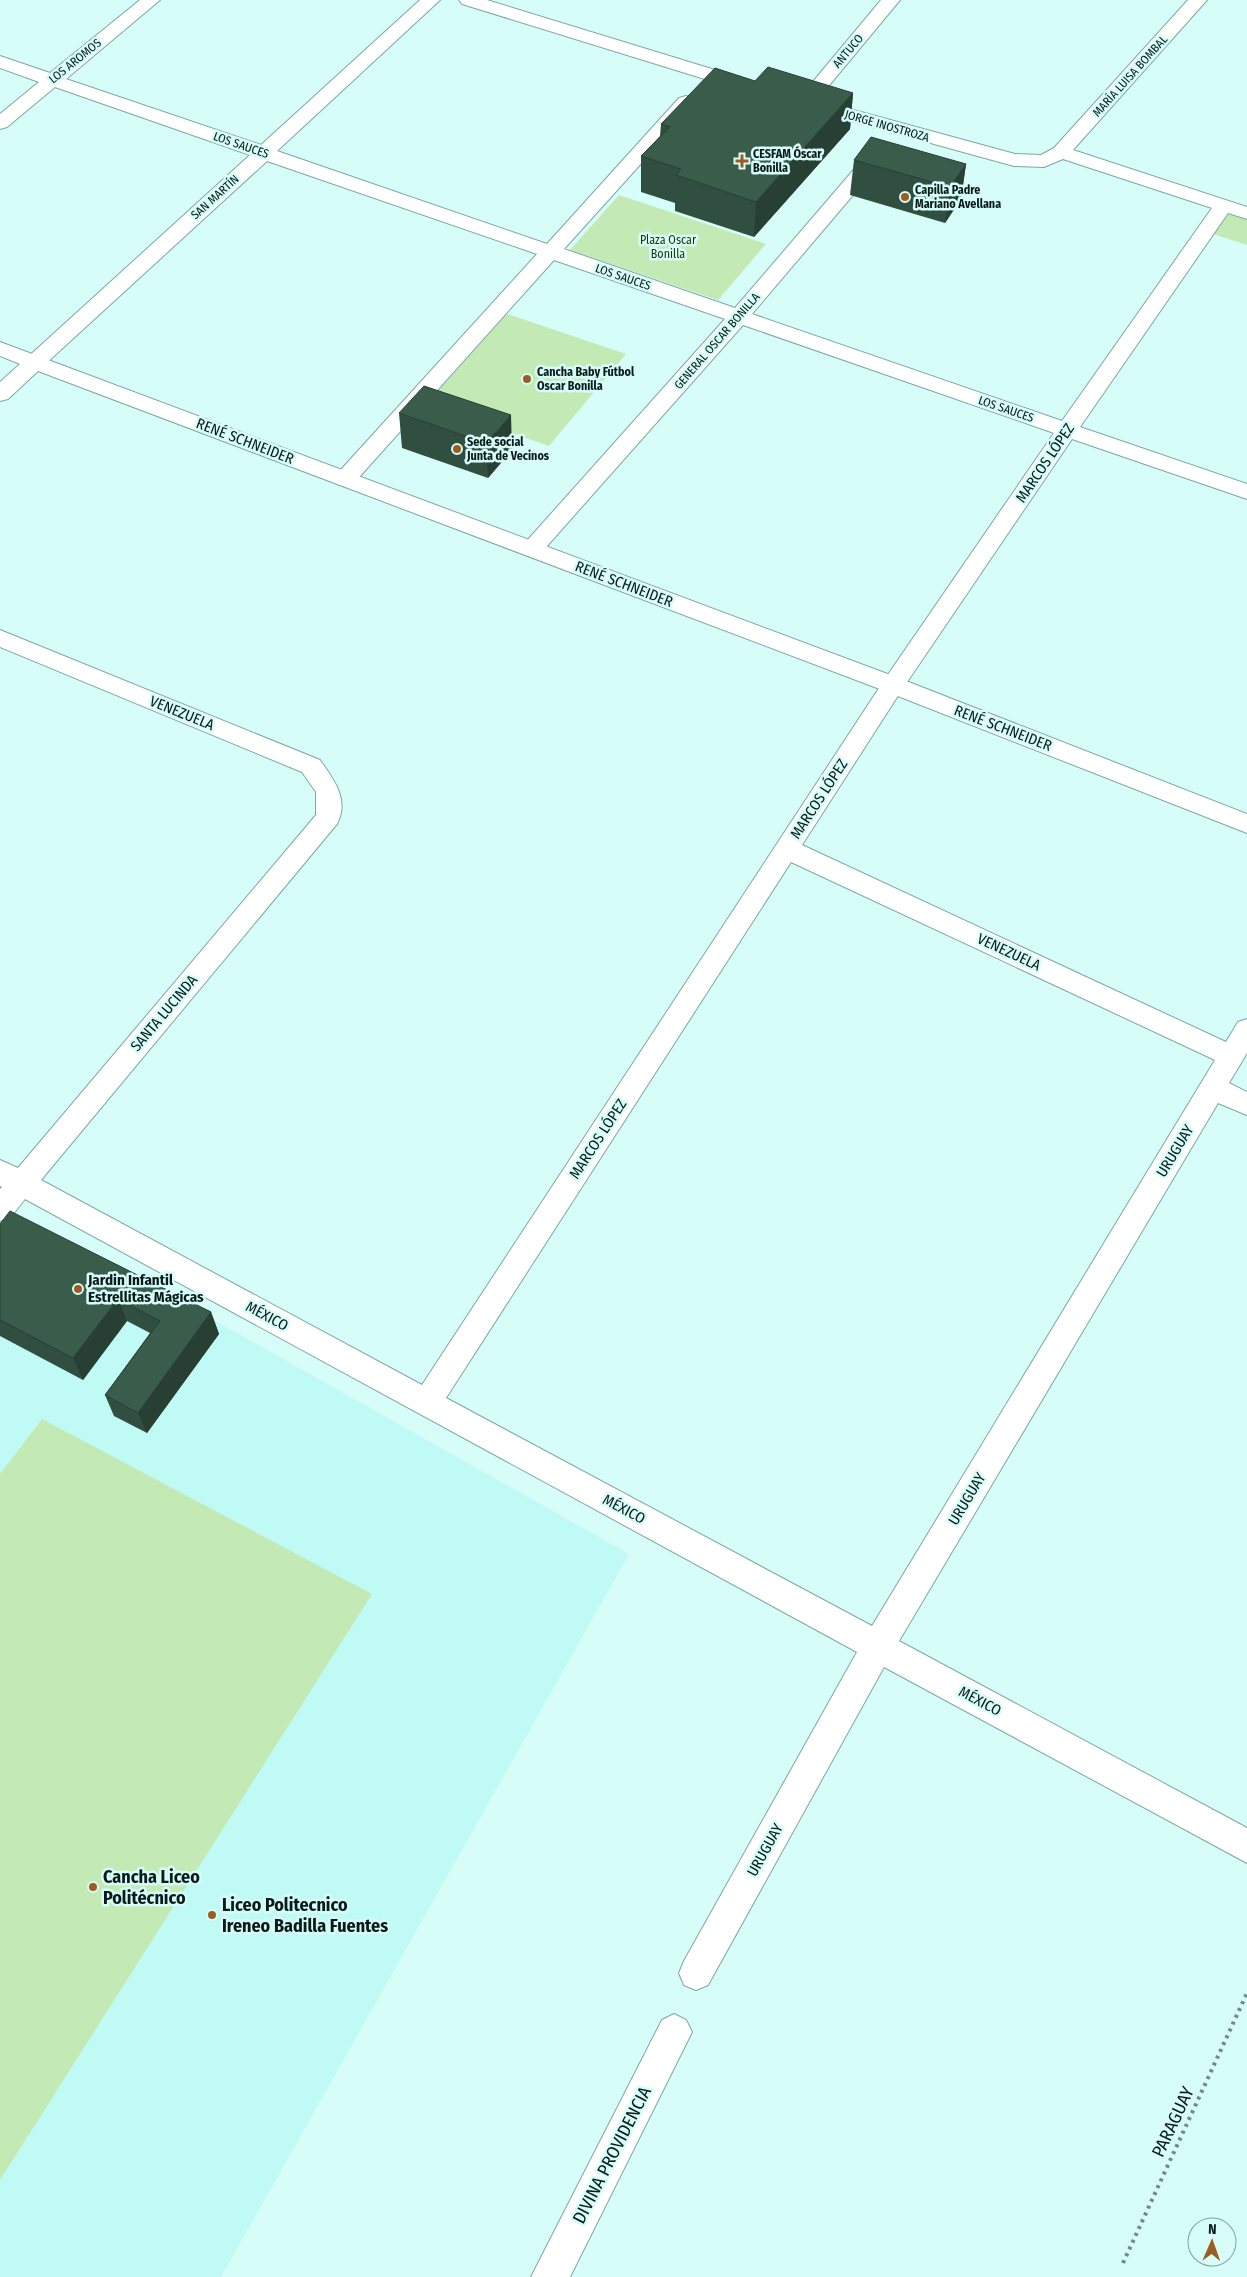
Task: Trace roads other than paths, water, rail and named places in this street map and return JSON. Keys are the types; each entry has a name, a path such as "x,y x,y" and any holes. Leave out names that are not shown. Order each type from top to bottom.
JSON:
{"street":[{"name":"LOS AROMOS","path":"0,123 51,79 151,0"},
{"name":"SAN MARTÍN","path":"0,394 431,0"},
{"path":"468,0 757,89"},
{"name":"ANTUCO","path":"805,102 891,0"},
{"name":"MARÍA LUISA BOMBAL","path":"1061,152 1198,0"},
{"name":"LOS SAUCES","path":"0,62 1247,492"},
{"path":"345,479 710,76"},
{"name":"JORGE INOSTROZA","path":"786,97 899,130 1014,160 1044,161 1061,152"},
{"name":"GENERAL OSCAR BONILLA","path":"532,549 739,317 899,130"},
{"path":"1061,152 1247,213"},
{"name":"MARCOS LÓPEZ","path":"427,1402 893,685 1067,430 1224,205"},
{"name":"RENÉ SCHNEIDER","path":"0,349 893,685 1247,824"},
{"name":"VENEZUELA","path":"0,638 311,766 328,791 328,817"},
{"name":"SANTA LUCINDA","path":"0,1209 10,1178 328,817"},
{"name":"VENEZUELA","path":"786,849 1231,1056"},
{"name":"URUGUAY","path":"696,1973 878,1646 1247,1030"},
{"path":"1213,1088 1247,1104"},
{"name":"MÉXICO","path":"10,1178 1247,1846"},
{"name":"DIVINA PROVIDENCIA","path":"550,2277 674,2032"}],"place":[{"name":"CESFAM Óscar Bonilla","path":"742,161"},
{"name":"Capilla Padre Mariano Avellana","path":"905,197"},
{"name":"Cancha Baby Fútbol Oscar Bonilla","path":"527,379"},
{"name":"Sede social Junta de Vecinos","path":"457,449"},
{"name":"Jardin Infantil Estrellitas Mágicas","path":"78,1289"},
{"name":"Cancha Liceo Politécnico","path":"93,1887"},
{"name":"Liceo Politecnico Ireneo Badilla Fuentes","path":"212,1915"}],"park label":[{"name":"Plaza Oscar Bonilla","path":"668,247"}]}
